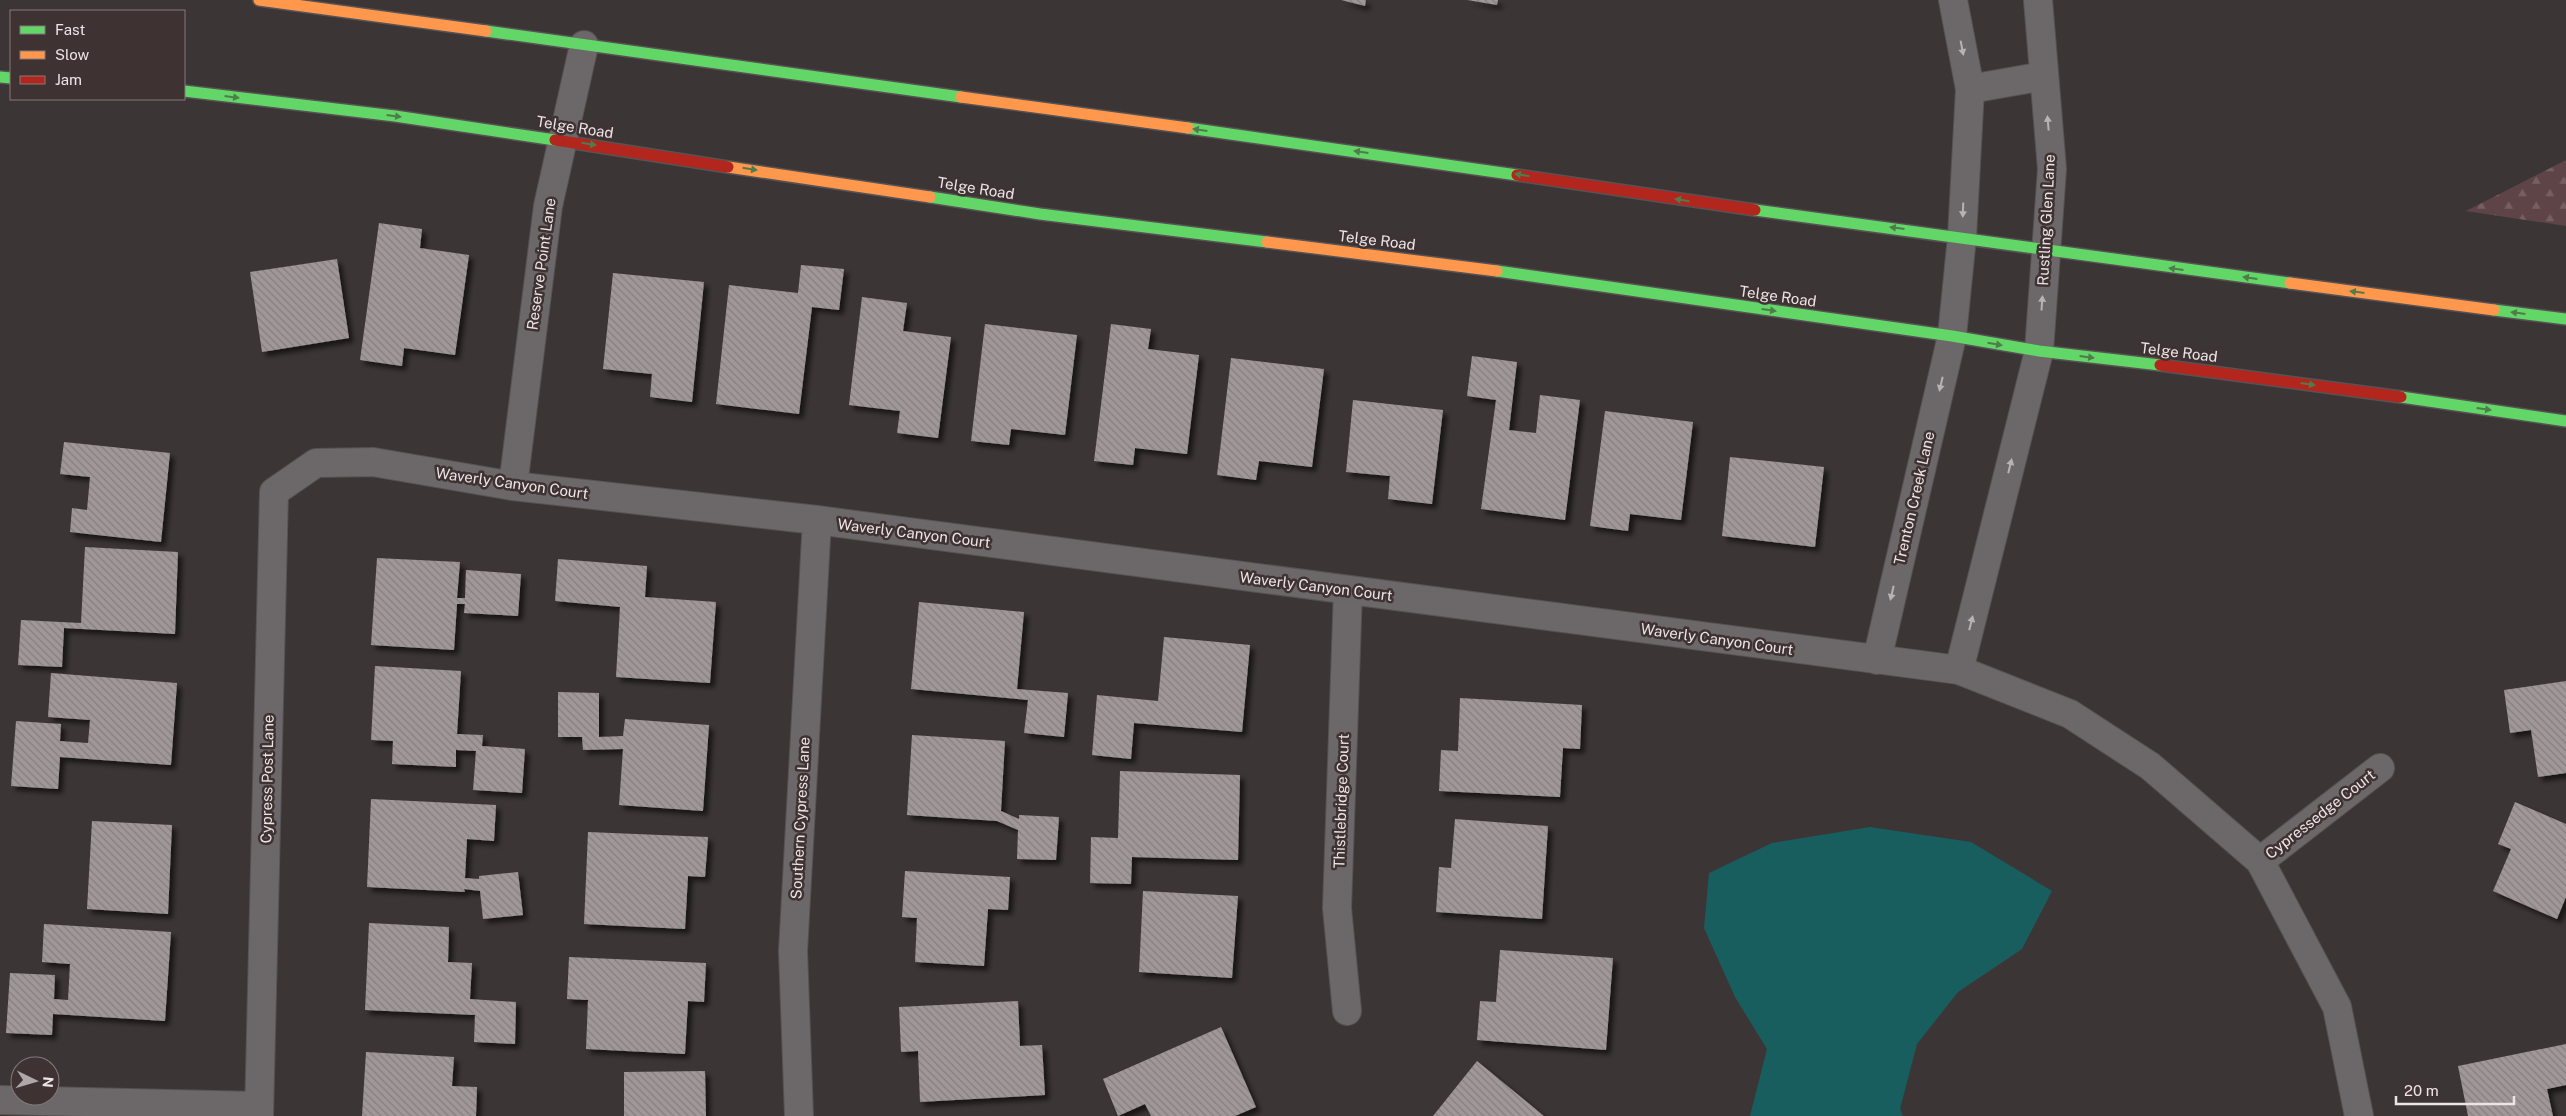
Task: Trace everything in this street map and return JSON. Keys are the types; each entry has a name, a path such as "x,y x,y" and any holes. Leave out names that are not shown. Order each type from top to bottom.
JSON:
{"main road":[{"path":"259,0 1439,162 1730,207 1962,237 2046,252 2566,319"},
{"name":"Telge Road","path":"185,91 396,116 1040,214 1440,263 1952,336 2039,351 2260,377 2566,421"}],"street":[{"path":"1952,336 1962,237 1970,89 1953,0"},
{"name":"Rustling Glen Lane","path":"2038,0 2052,169 2039,351"},
{"name":"Reserve Point Lane","path":"513,486 548,206 561,140 584,45"},
{"path":"1970,89 2044,76"},
{"name":"Trenton Creek Lane","path":"1877,660 1952,336"},
{"path":"1959,670 2039,351"},
{"name":"Waverly Canyon Court","path":"316,463 373,462 513,486 817,520 1959,670 2070,714 2150,766 2260,861"},
{"name":"Cypress Post Lane","path":"259,1111 274,492 316,463"},
{"name":"Southern Cypress Lane","path":"799,1116 792,951 817,520"},
{"name":"Thistlebridge Court","path":"1346,1011 1337,908 1348,590"},
{"name":"Cypressedge Court","path":"2260,861 2380,768"},
{"path":"2260,861 2337,1007 2359,1116"},
{"path":"0,1100 259,1111"}],"green space":[{"path":"2566,160 2566,226 2466,211"}],"water":[{"path":"1870,827 1971,842 2052,891 2022,949 1958,992 1917,1044 1900,1109 1903,1116 1750,1116 1767,1049 1735,997 1704,928 1709,873 1772,843"}],"building":[{"path":"1341,0 1366,0 1365,6"},
{"path":"1467,0 1498,0 1497,5"},
{"path":"379,223 422,229 420,248 469,255 455,355 404,348 402,366 360,360"},
{"path":"337,259 349,338 262,352 250,272"},
{"path":"801,265 844,269 839,310 812,307 799,414 716,404 729,285 798,293"},
{"path":"613,273 704,282 692,402 650,397 652,374 603,369"},
{"path":"862,297 907,303 903,331 951,337 938,438 897,433 900,411 849,405"},
{"path":"985,324 1077,335 1065,435 1011,429 1009,445 971,441"},
{"path":"1111,324 1151,329 1148,349 1199,355 1187,454 1135,448 1133,465 1094,461"},
{"path":"1472,356 1517,362 1509,430 1536,433 1540,395 1580,400 1565,520 1481,509 1496,400 1467,396"},
{"path":"1231,358 1324,369 1312,467 1259,461 1256,480 1217,475"},
{"path":"1353,400 1443,410 1432,504 1388,499 1390,476 1346,472"},
{"path":"1605,411 1693,422 1681,520 1630,514 1628,531 1590,526"},
{"path":"64,442 170,453 161,542 70,532 72,508 87,510 90,477 60,474"},
{"path":"1730,457 1824,467 1815,547 1722,536"},
{"path":"85,547 178,552 175,634 64,628 62,667 18,665 21,620 81,623"},
{"path":"377,558 460,562 457,598 465,598 466,570 521,574 518,616 464,613 465,604 457,604 454,650 371,645"},
{"path":"558,559 647,566 645,597 716,602 710,683 616,677 620,607 555,601"},
{"path":"919,602 1024,612 1017,689 1068,693 1064,737 1024,733 1028,700 911,689"},
{"path":"1164,637 1250,645 1242,732 1134,723 1131,759 1092,755 1097,695 1158,701"},
{"path":"375,666 461,671 457,734 483,735 482,746 525,749 522,793 473,790 476,751 456,750 456,767 392,764 393,741 371,740"},
{"path":"51,673 177,683 171,765 60,757 58,789 11,786 16,721 61,724 60,741 88,743 90,720 48,717"},
{"path":"2566,681 2566,773 2538,777 2531,730 2510,733 2504,690"},
{"path":"558,692 599,693 599,737 623,736 625,719 709,725 703,811 619,805 623,749 583,750 582,737 558,737"},
{"path":"1460,698 1582,705 1580,749 1563,748 1560,797 1439,791 1441,750 1458,751"},
{"path":"912,735 1005,741 1001,811 1019,819 1019,815 1059,817 1056,860 1017,859 1018,830 997,821 907,815"},
{"path":"1120,771 1240,775 1238,860 1132,857 1131,884 1090,883 1091,837 1118,838"},
{"path":"371,799 496,805 494,841 467,839 465,878 479,879 479,876 518,872 523,915 483,919 480,891 464,889 465,892 367,887"},
{"path":"2515,802 2566,824 2566,897 2557,919 2493,891 2511,849 2498,844"},
{"path":"1455,819 1548,826 1542,919 1436,912 1439,867 1451,868"},
{"path":"92,821 172,825 168,914 87,909"},
{"path":"588,832 708,837 705,877 688,876 685,929 584,924"},
{"path":"905,871 1010,877 1008,910 988,909 984,966 915,962 917,918 902,917"},
{"path":"1143,891 1238,896 1232,978 1139,972"},
{"path":"369,923 449,927 448,962 472,963 470,999 516,1002 515,1044 474,1042 475,1015 365,1010"},
{"path":"44,924 171,932 165,1021 53,1014 52,1035 6,1033 10,973 55,975 54,999 68,1000 70,964 42,962"},
{"path":"1500,950 1613,958 1606,1050 1477,1040 1480,1001 1496,1002"},
{"path":"569,957 706,963 704,1002 688,1001 685,1054 586,1049 588,1000 567,999"},
{"path":"1018,1001 1020,1046 1042,1045 1045,1095 920,1102 918,1051 901,1052 899,1007"},
{"path":"1221,1027 1256,1107 1235,1116 1151,1116 1145,1104 1118,1116 1103,1079"},
{"path":"2566,1044 2566,1085 2547,1089 2553,1116 2468,1116 2458,1066"},
{"path":"366,1052 454,1057 452,1086 477,1087 476,1116 362,1116"},
{"path":"1477,1061 1544,1116 1433,1116"},
{"path":"705,1071 706,1116 624,1116 624,1072"}],"traffic: fast":[{"path":"486,31 961,97"},
{"path":"0,77 10,78"},
{"path":"185,91 395,116 555,140"},
{"path":"1188,128 1517,175"},
{"path":"930,197 1040,214 1267,242"},
{"path":"1755,210 2290,283"},
{"path":"1497,271 1952,336 2039,351 2160,365"},
{"path":"2494,310 2566,319"},
{"path":"2401,397 2566,421"}],"traffic: slow":[{"path":"259,0 486,31"},
{"path":"961,97 1188,128"},
{"path":"728,167 930,197"},
{"path":"1267,242 1497,271"},
{"path":"2290,283 2494,310"}],"traffic: jam":[{"path":"555,140 728,167"},
{"path":"1517,175 1755,210"},
{"path":"2160,365 2401,397"}]}
